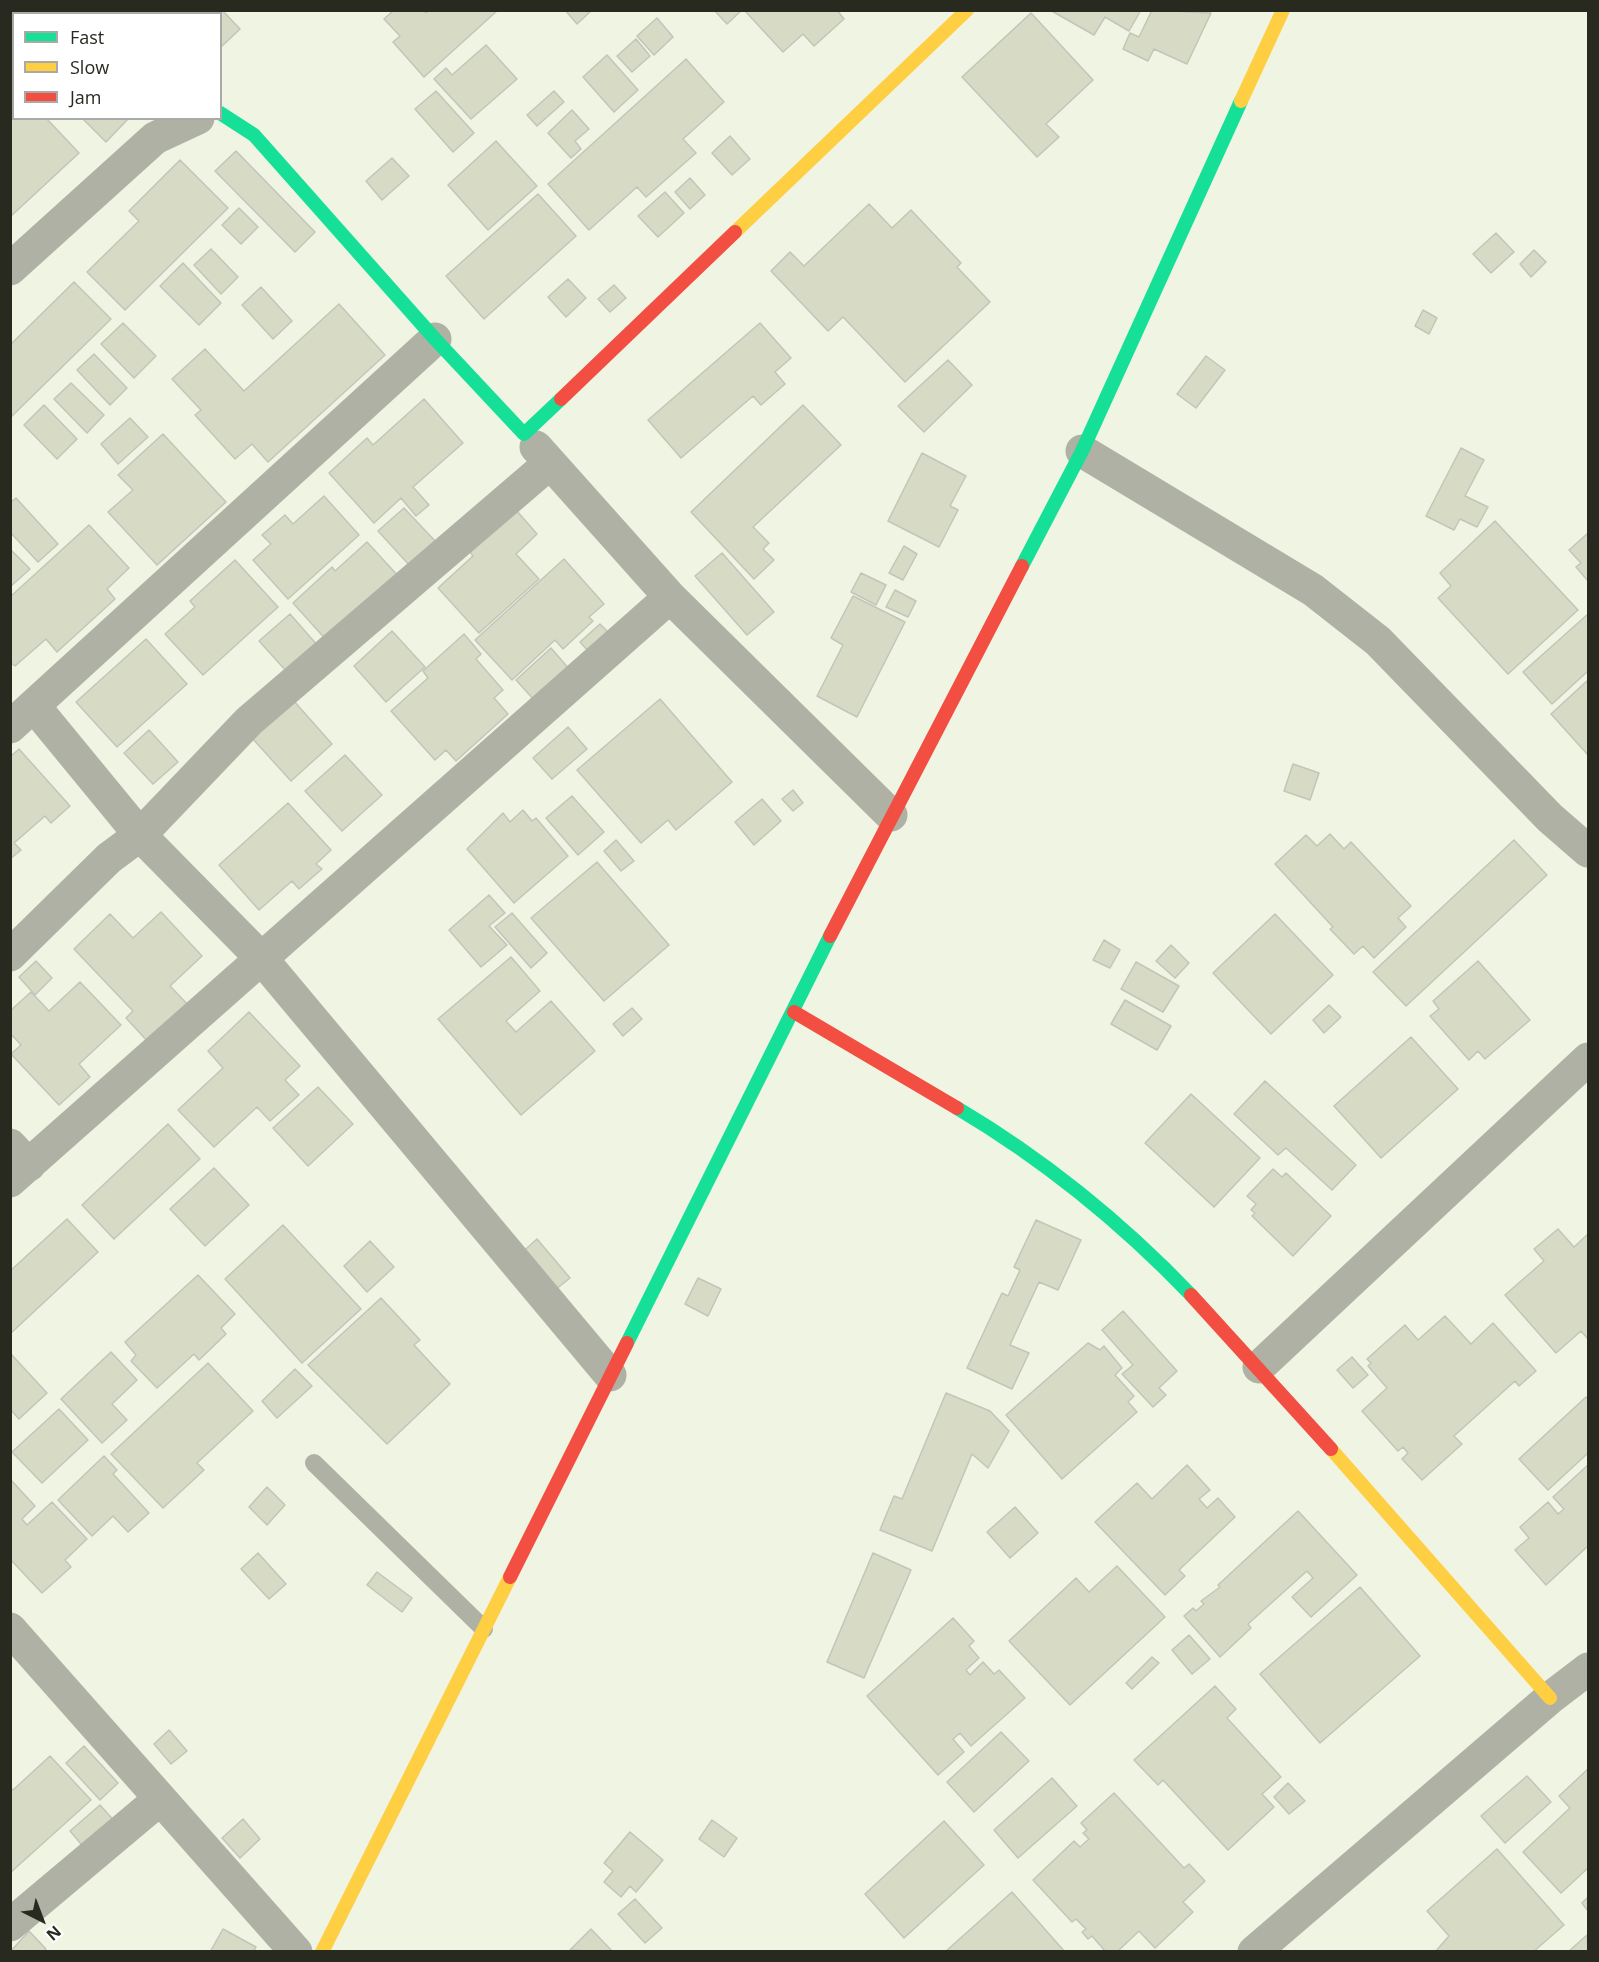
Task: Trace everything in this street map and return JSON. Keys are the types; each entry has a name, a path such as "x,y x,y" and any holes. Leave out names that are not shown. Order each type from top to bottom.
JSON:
{"street":[{"path":"524,434 967,10"},
{"path":"322,1952 891,815 1082,451 1283,10"},
{"path":"222,114 254,135 435,339 524,434 670,597 891,815"},
{"path":"10,269 155,138 194,120"},
{"path":"435,339 22,716 262,958 610,1375"},
{"path":"1082,451 1313,590 1378,641 1550,818 1588,851"},
{"path":"10,955 109,858 140,835 249,722 550,463"},
{"path":"17,1164 262,958 670,597"},
{"path":"794,1012 1010,1139 1143,1245 1259,1367 1550,1698"},
{"path":"1259,1367 1588,1059"},
{"path":"10,1629 296,1952"},
{"path":"1254,1952 1550,1698 1588,1669"},
{"path":"10,1925 160,1799"}],"lane":[{"path":"314,1463 484,1629"}],"building":[{"path":"10,10 12,12 12,67 10,65"},
{"path":"38,10 90,10 88,12 40,12"},
{"path":"163,10 222,10 240,29 222,46 222,12 164,12"},
{"path":"394,10 423,10 426,13 429,10 498,10 424,77 393,42 400,36 384,19"},
{"path":"565,10 592,10 577,24"},
{"path":"714,10 742,10 727,24"},
{"path":"837,10 844,19 814,46 803,34 783,52 745,11"},
{"path":"1050,10 1141,10 1129,31 1105,17 1094,35"},
{"path":"1152,10 1211,13 1187,64 1154,49 1148,61 1123,49 1130,33 1139,37"},
{"path":"1031,13 1093,80 1046,124 1059,137 1037,157 962,77"},
{"path":"657,18 673,37 654,55 637,36"},
{"path":"636,39 650,56 632,72 617,56"},
{"path":"486,45 517,79 471,119 434,79 446,68 452,75"},
{"path":"607,55 638,90 614,112 583,77"},
{"path":"686,59 724,102 683,139 696,153 646,197 637,187 589,230 548,184"},
{"path":"10,72 12,74 12,92 10,93"},
{"path":"436,91 474,133 453,152 415,109"},
{"path":"554,91 564,102 537,126 527,115"},
{"path":"572,110 589,129 575,141 581,149 571,158 548,133"},
{"path":"48,120 79,153 10,217 10,121"},
{"path":"84,120 127,120 106,142"},
{"path":"730,136 750,159 732,175 712,153"},
{"path":"496,141 537,186 488,230 448,185"},
{"path":"236,151 315,232 295,252 215,171"},
{"path":"392,158 409,176 382,200 366,181"},
{"path":"180,160 228,208 125,310 87,272 139,221 129,211"},
{"path":"690,178 705,195 690,209 675,192"},
{"path":"665,192 684,213 658,237 638,216"},
{"path":"538,194 576,236 484,319 446,276"},
{"path":"869,204 892,228 911,210 961,263 957,267 990,302 905,382 843,317 828,331 771,271 790,252 804,266"},
{"path":"239,208 258,227 241,244 222,225"},
{"path":"1496,233 1514,252 1491,273 1473,254"},
{"path":"211,249 238,277 221,294 194,265"},
{"path":"1534,250 1546,262 1531,277 1520,264"},
{"path":"183,263 221,303 199,325 160,286"},
{"path":"568,279 586,298 566,317 548,297"},
{"path":"74,282 111,319 10,418 10,345"},
{"path":"614,285 626,298 610,312 598,299"},
{"path":"261,287 292,321 273,339 242,305"},
{"path":"339,304 385,355 268,462 252,444 235,459 195,415 201,410 172,379 205,349 244,391"},
{"path":"1423,310 1437,318 1429,334 1415,326"},
{"path":"123,323 156,356 134,378 101,344"},
{"path":"760,323 791,358 775,372 785,384 761,405 753,396 681,458 648,420"},
{"path":"94,354 127,388 110,405 77,370"},
{"path":"1206,356 1225,370 1196,408 1177,394"},
{"path":"948,360 972,385 924,432 898,406"},
{"path":"71,383 104,415 87,433 54,399"},
{"path":"424,399 463,443 413,487 429,505 416,516 401,498 374,523 329,473 367,438 373,445"},
{"path":"44,405 77,439 57,459 24,425"},
{"path":"803,405 841,445 753,527 769,543 763,549 774,560 754,579 691,512"},
{"path":"130,418 148,437 118,464 101,444"},
{"path":"163,434 226,502 157,565 108,512 133,490 118,475"},
{"path":"1461,448 1484,460 1465,496 1488,507 1477,527 1460,519 1454,530 1426,516"},
{"path":"922,453 966,476 950,506 958,510 939,547 888,521"},
{"path":"324,496 359,535 288,599 253,560 271,544 262,535 285,515 293,524"},
{"path":"16,498 58,544 38,562 10,532 10,503"},
{"path":"404,508 437,543 411,567 378,531"},
{"path":"516,510 537,534 516,554 539,579 479,633 438,588 473,556 470,552"},
{"path":"1495,521 1578,610 1508,674 1438,598 1451,586 1440,573"},
{"path":"89,525 129,568 107,589 115,599 57,652 46,639 15,666 10,662 10,597"},
{"path":"1588,533 1588,581 1576,567 1581,563 1569,550"},
{"path":"367,542 400,578 329,643 293,603 332,567 335,571"},
{"path":"904,546 917,554 903,580 889,573"},
{"path":"10,549 30,569 10,587"},
{"path":"722,553 774,612 747,635 695,576"},
{"path":"564,559 604,604 589,617 593,621 563,649 555,640 512,680 475,640"},
{"path":"235,560 278,607 203,675 165,634 195,607 190,601"},
{"path":"861,573 886,585 876,605 851,592"},
{"path":"895,590 916,601 908,617 886,607"},
{"path":"853,596 905,622 857,717 817,696 843,645 831,638"},
{"path":"290,614 318,646 288,673 259,641"},
{"path":"1588,614 1588,671 1552,704 1523,672"},
{"path":"600,624 609,633 588,651 580,642"},
{"path":"392,631 425,667 386,702 354,666"},
{"path":"464,634 481,654 476,659 503,690 494,698 508,714 456,761 446,750 435,760 391,711 428,678 423,671"},
{"path":"146,639 187,684 117,747 76,702"},
{"path":"551,648 570,670 535,701 516,680"},
{"path":"1588,680 1588,755 1551,714"},
{"path":"660,699 732,782 676,830 668,820 641,843 577,770"},
{"path":"293,700 332,744 291,781 252,738"},
{"path":"568,727 587,749 552,779 533,758"},
{"path":"149,730 178,762 153,784 124,753"},
{"path":"19,749 70,806 51,823 45,816 14,843 21,850 10,859 10,757"},
{"path":"345,755 382,795 342,831 305,791"},
{"path":"1293,764 1319,773 1310,800 1284,791"},
{"path":"793,790 803,803 793,811 782,799"},
{"path":"572,796 604,832 578,855 546,818"},
{"path":"762,799 781,821 754,845 735,822"},
{"path":"288,803 331,850 316,864 322,869 299,889 292,881 259,910 219,865"},
{"path":"523,810 532,821 536,818 568,856 514,903 467,849 503,813 510,822"},
{"path":"1330,834 1344,849 1351,842 1411,906 1398,918 1406,927 1374,958 1363,946 1354,954 1330,929 1333,927 1275,864 1306,835 1317,846"},
{"path":"616,840 634,861 621,871 604,851"},
{"path":"1514,840 1547,875 1406,1006 1373,972"},
{"path":"597,862 669,945 604,1001 531,918"},
{"path":"489,895 505,913 489,926 507,945 481,967 449,930"},
{"path":"161,912 202,956 170,986 191,1008 151,1045 126,1018 133,1011 74,949 110,914 133,938"},
{"path":"512,913 547,953 531,968 495,927"},
{"path":"1275,914 1333,975 1271,1034 1213,973"},
{"path":"1104,940 1120,950 1110,968 1093,960"},
{"path":"1171,945 1189,963 1175,978 1156,961"},
{"path":"511,957 540,991 506,1021 516,1032 551,1001 595,1051 521,1115 438,1019"},
{"path":"36,961 52,978 35,995 19,977"},
{"path":"1478,961 1530,1020 1485,1059 1478,1051 1469,1060 1430,1016 1439,1009 1433,1001"},
{"path":"1136,962 1179,986 1163,1012 1121,989"},
{"path":"80,982 121,1025 79,1064 90,1077 59,1105 11,1054 21,1045 10,1033 10,1011 31,992 49,1011"},
{"path":"1125,1000 1171,1026 1157,1050 1111,1024"},
{"path":"1329,1005 1341,1017 1324,1033 1313,1020"},
{"path":"632,1008 642,1019 623,1036 613,1024"},
{"path":"249,1012 300,1066 285,1080 299,1095 270,1121 257,1107 214,1147 178,1110 223,1068 208,1051"},
{"path":"1411,1037 1458,1089 1381,1158 1334,1106"},
{"path":"1265,1081 1356,1165 1332,1190 1286,1148 1278,1155 1234,1114"},
{"path":"318,1087 353,1124 308,1166 273,1128"},
{"path":"1191,1094 1260,1158 1214,1207 1145,1143"},
{"path":"168,1124 200,1159 114,1239 82,1205"},
{"path":"214,1168 249,1205 205,1246 170,1209"},
{"path":"1273,1169 1282,1177 1286,1173 1331,1216 1293,1256 1252,1216 1255,1213 1251,1210 1256,1204 1247,1196"},
{"path":"67,1219 98,1252 10,1334 10,1271"},
{"path":"1036,1220 1081,1240 1058,1290 1039,1282 1010,1345 1029,1353 1012,1389 967,1368 1002,1293 1008,1296 1020,1270 1014,1267"},
{"path":"283,1225 361,1309 302,1363 225,1279"},
{"path":"1558,1229 1574,1247 1588,1234 1588,1339 1581,1331 1556,1353 1505,1295 1544,1261 1534,1249"},
{"path":"537,1239 570,1278 550,1294 518,1256"},
{"path":"370,1241 394,1267 367,1292 344,1266"},
{"path":"198,1275 235,1314 221,1328 226,1334 199,1360 194,1354 157,1388 131,1361 136,1355 125,1342"},
{"path":"698,1278 721,1289 708,1316 685,1304"},
{"path":"381,1298 420,1340 414,1345 450,1384 387,1444 308,1365"},
{"path":"1123,1311 1177,1371 1159,1388 1166,1395 1153,1407 1122,1374 1133,1365 1102,1330"},
{"path":"1445,1316 1471,1344 1493,1323 1536,1371 1519,1386 1515,1381 1454,1436 1462,1444 1422,1480 1402,1459 1408,1453 1403,1447 1398,1451 1362,1411 1387,1388 1368,1366 1371,1363 1367,1359 1405,1325 1418,1340"},
{"path":"1088,1343 1100,1350 1104,1346 1122,1368 1115,1375 1134,1396 1128,1402 1137,1412 1062,1479 1006,1415"},
{"path":"111,1352 137,1380 112,1404 127,1420 102,1443 61,1399"},
{"path":"10,1353 47,1393 19,1419 10,1409"},
{"path":"1352,1357 1368,1375 1353,1388 1337,1370"},
{"path":"208,1363 253,1411 197,1463 204,1470 163,1508 111,1454"},
{"path":"295,1369 312,1386 277,1418 262,1401"},
{"path":"946,1393 990,1411 1009,1431 988,1468 972,1454 932,1551 880,1530 894,1496 902,1499"},
{"path":"1586,1397 1588,1399 1588,1453 1548,1490 1519,1459"},
{"path":"59,1409 88,1440 42,1483 12,1452"},
{"path":"104,1456 117,1470 113,1474 149,1513 128,1532 113,1516 92,1536 58,1500"},
{"path":"1187,1465 1210,1490 1199,1499 1207,1508 1218,1498 1235,1517 1179,1570 1185,1576 1165,1595 1095,1522 1137,1483 1152,1499"},
{"path":"1588,1465 1588,1546 1546,1585 1515,1550 1529,1538 1520,1527 1548,1502 1558,1514 1564,1509 1553,1497"},
{"path":"10,1479 35,1506 22,1519 27,1525 52,1502 87,1539 65,1560 71,1567 42,1593 10,1559"},
{"path":"267,1487 285,1505 267,1525 249,1507"},
{"path":"1015,1507 1038,1533 1010,1558 987,1532"},
{"path":"1298,1511 1357,1575 1311,1617 1292,1597 1313,1578 1307,1571 1248,1624 1251,1628 1220,1657 1184,1616 1193,1608 1196,1611 1204,1604 1201,1601 1220,1587 1218,1585"},
{"path":"258,1553 286,1584 269,1599 241,1569"},
{"path":"873,1553 911,1570 864,1678 827,1662"},
{"path":"1117,1566 1165,1617 1070,1705 1009,1641 1076,1578 1089,1592"},
{"path":"377,1572 412,1598 402,1612 367,1585"},
{"path":"1360,1587 1420,1656 1320,1743 1260,1674"},
{"path":"953,1618 974,1641 969,1646 979,1658 966,1670 970,1675 983,1662 994,1674 999,1670 1025,1698 971,1746 960,1733 953,1739 964,1752 938,1775 867,1696"},
{"path":"1189,1635 1210,1659 1192,1674 1172,1650"},
{"path":"1152,1657 1159,1663 1132,1689 1126,1683"},
{"path":"1215,1686 1236,1709 1227,1718 1281,1777 1262,1794 1274,1807 1228,1850 1163,1780 1158,1785 1134,1760"},
{"path":"169,1730 187,1751 171,1764 154,1744"},
{"path":"1001,1732 1029,1761 974,1812 947,1782"},
{"path":"84,1746 118,1783 100,1800 66,1763"},
{"path":"50,1756 91,1800 10,1873 10,1787 13,1790"},
{"path":"1588,1769 1588,1868 1561,1893 1523,1852 1570,1808 1559,1796"},
{"path":"1527,1776 1551,1802 1505,1843 1481,1816"},
{"path":"1052,1778 1077,1806 1018,1858 994,1830"},
{"path":"1288,1783 1305,1801 1289,1814 1274,1797"},
{"path":"1114,1793 1184,1868 1189,1864 1205,1881 1183,1902 1193,1912 1155,1948 1139,1931 1117,1952 1106,1952 1092,1936 1088,1939 1082,1932 1086,1929 1076,1919 1072,1922 1033,1880 1074,1841 1080,1847 1089,1839 1083,1833 1087,1830 1081,1823"},
{"path":"100,1805 117,1824 87,1851 70,1831"},
{"path":"243,1819 260,1839 240,1858 222,1838"},
{"path":"712,1820 737,1838 724,1857 699,1839"},
{"path":"944,1821 984,1865 904,1938 865,1894"},
{"path":"630,1832 663,1860 636,1892 630,1886 621,1897 604,1882 613,1871 604,1863"},
{"path":"1497,1849 1564,1925 1533,1952 1435,1952 1449,1936 1427,1911"},
{"path":"1012,1892 1065,1952 945,1952"},
{"path":"1588,1897 1588,1911 1582,1903"},
{"path":"635,1899 662,1928 645,1943 618,1914"},
{"path":"223,1929 256,1947 253,1952 210,1952"},
{"path":"591,1929 613,1952 570,1950"},
{"path":"29,1931 46,1949 43,1952 10,1952"},
{"path":"1587,1935 1588,1952 1568,1952"}],"traffic: fast":[{"path":"1022,566 1082,451 1241,101"},
{"path":"222,114 254,135 435,339 524,434 561,399"},
{"path":"627,1343 830,936"},
{"path":"957,1108 1020,1149 1080,1194 1165,1268 1191,1295"}],"traffic: slow":[{"path":"735,232 967,10"},
{"path":"1241,101 1283,10"},
{"path":"1331,1449 1550,1698"},
{"path":"322,1952 510,1577"}],"traffic: jam":[{"path":"561,399 735,232"},
{"path":"830,936 1022,566"},
{"path":"794,1012 957,1108"},
{"path":"1191,1295 1331,1449"},
{"path":"510,1577 627,1343"}]}
